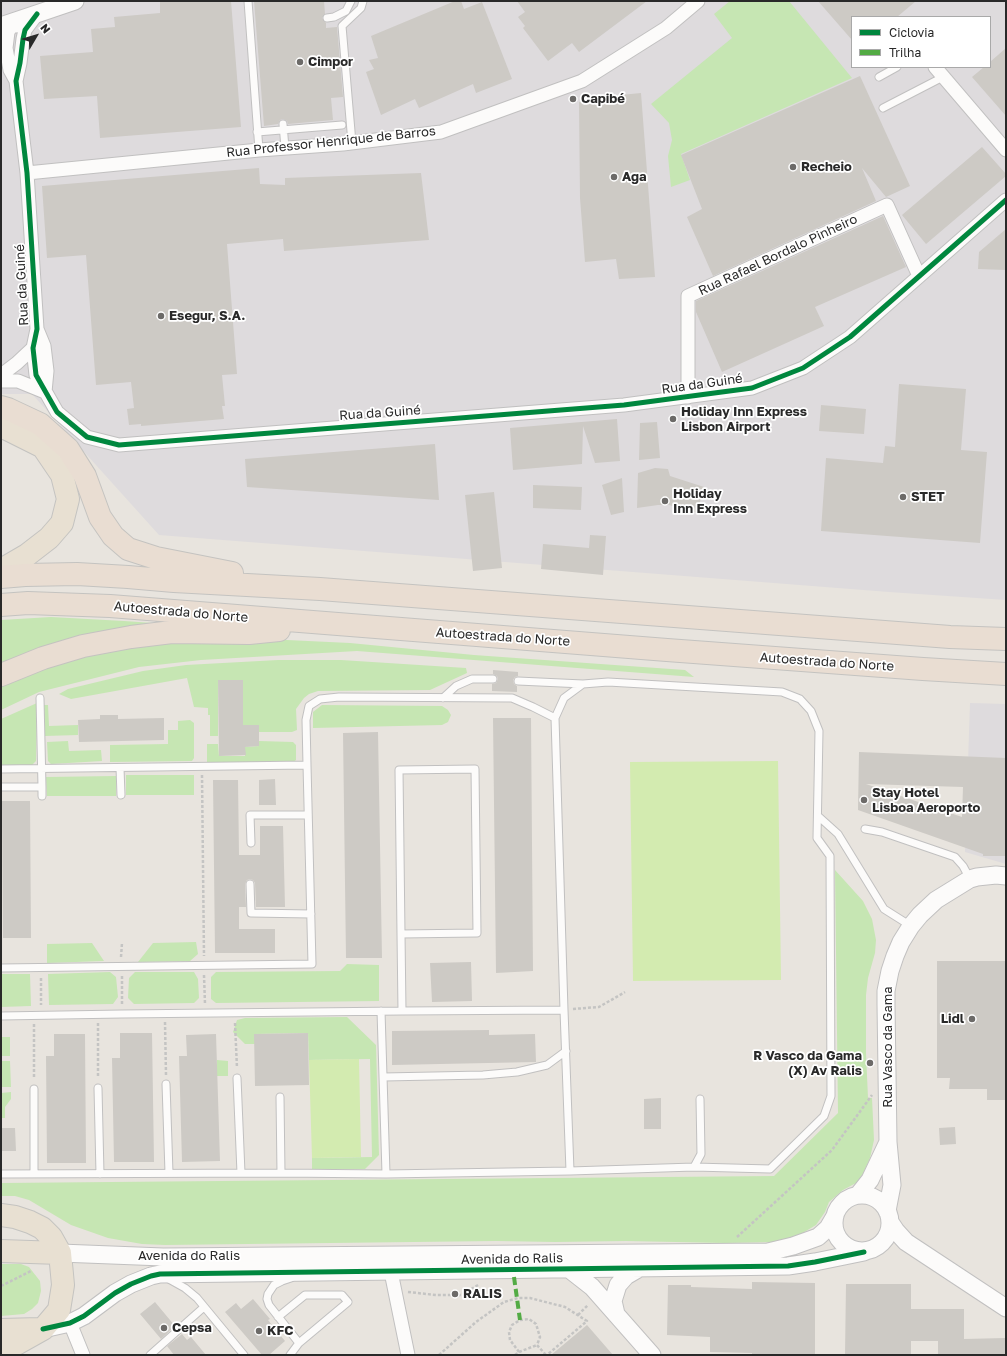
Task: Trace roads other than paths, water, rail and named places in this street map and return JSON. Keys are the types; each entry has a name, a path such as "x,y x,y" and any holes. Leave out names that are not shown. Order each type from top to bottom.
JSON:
{"highway":[{"path":"1,408 8,408 40,424 68,449 85,476 100,517 113,536 128,549 156,558 320,589"},
{"path":"1,428 5,428 42,448 62,475 68,499 62,523 49,538 27,555 1,570"},
{"path":"1,576 77,574 320,589 1006,640"},
{"name":"Autoestrada do Norte","path":"1,605 35,604 110,606 683,651 1006,674"},
{"path":"1,675 43,658 83,646 131,637 172,632 249,633 276,631 314,622"},
{"path":"1,1215 15,1217 42,1228 51,1237 60,1253 63,1285 59,1310 43,1328 1,1351"},
{"path":"1,1251 60,1253"},
{"path":"1,1330 43,1328"}],"street":[{"path":"7,24 76,1"},
{"name":"Rua Professor Henrique de Barros","path":"27,173 259,150 352,143 441,132 582,81 666,28 698,1"},
{"path":"12,69 21,48 25,30 37,14"},
{"path":"7,24 18,28 21,48"},
{"name":"Rua da Guiné","path":"7,24 8,32 6,48 12,69 27,173 37,328 33,348 36,374 57,412 87,437 119,445 624,405 752,388 803,368 850,337 1006,200"},
{"path":"939,72 1006,150"},
{"name":"Rua Rafael Bordalo Pinheiro","path":"688,397 688,296 888,205 919,276"},
{"name":"Rua da Guiné","path":"37,328 44,346 47,371 45,392"},
{"path":"1,375 33,348"},
{"path":"1,381 18,381 45,392"},
{"name":"Rua Vasco da Gama","path":"889,1216 892,1185 888,1142 886,991 894,956 911,926 936,900 970,879 996,875 1006,876"},
{"name":"Rua Vasco da Gama","path":"858,1196 870,1180 888,1142"},
{"path":"889,1216 889,1232 883,1242 874,1249 864,1252 855,1251 840,1241 836,1234 834,1225 835,1216 839,1206 847,1199 865,1195 878,1200 889,1216 896,1231 906,1242 1006,1308"},
{"name":"Avenida do Ralis","path":"60,1253 171,1257 768,1252 794,1246 818,1237 828,1228 835,1216"},
{"name":"Avenida do Ralis","path":"43,1328 70,1323 84,1316 115,1292 151,1276 160,1274 788,1266 864,1252"},
{"path":"569,1269 592,1287 652,1355"},
{"path":"616,1314 613,1301 618,1285 626,1276 638,1269"},
{"path":"391,1272 408,1355"},
{"path":"70,1323 84,1355"}],"lane":[{"path":"248,1 259,150"},
{"path":"327,18 334,17 346,10 351,1"},
{"path":"352,143 342,26 361,8 363,1"},
{"path":"879,77 895,68"},
{"path":"884,108 939,72"},
{"path":"257,132 283,127 342,125"},
{"path":"283,127 285,148"},
{"path":"443,698 456,686 472,679 493,679"},
{"path":"1,1174 386,1174 694,1167 770,1169 824,1116 831,1096 830,856 817,838 819,730 810,711 800,699 782,692 608,682 583,684 518,681"},
{"path":"570,1171 555,718 564,698 583,684"},
{"path":"1,968 312,964 306,720 309,706 320,699 339,697 512,698 555,718"},
{"path":"40,698 42,796"},
{"path":"1,769 307,765"},
{"path":"120,768 121,795"},
{"path":"401,934 477,933 475,769 399,770 401,934 402,1010"},
{"path":"1,788 42,786"},
{"path":"251,844 250,815 308,815"},
{"path":"818,816 838,834 884,910 911,926"},
{"path":"865,829 882,832 955,857 963,866 970,879"},
{"path":"250,884 251,913 311,914"},
{"path":"1,1016 402,1010 564,1010"},
{"path":"381,1011 386,1174"},
{"path":"384,1077 483,1075 516,1072 547,1065 566,1051"},
{"path":"237,1078 241,1173"},
{"path":"166,1084 169,1173"},
{"path":"98,1088 100,1174"},
{"path":"34,1089 34,1174"},
{"path":"280,1097 281,1173"},
{"path":"694,1167 701,1154 700,1099"},
{"path":"299,1343 269,1305 267,1299 268,1294 274,1285 282,1281 312,1273"},
{"path":"160,1274 185,1288 196,1298 244,1355"},
{"path":"278,1317 305,1295 342,1295 348,1302 299,1343 290,1355"},
{"path":"150,1355 204,1307"}],"place":[{"name":"Cimpor","path":"300,62"},
{"name":"Capibé","path":"573,99"},
{"name":"Recheio","path":"793,167"},
{"name":"Aga","path":"614,177"},
{"name":"Esegur, S.A.","path":"161,316"},
{"name":"Holiday Inn Express Lisbon Airport","path":"673,419"},
{"name":"STET","path":"903,497"},
{"name":"Holiday Inn Express","path":"665,501"},
{"name":"Stay Hotel Lisboa Aeroporto","path":"864,800"},
{"name":"Lidl","path":"972,1019"},
{"name":"R Vasco da Gama (X) Av Ralis","path":"870,1063"},
{"name":"RALIS","path":"455,1294"},
{"name":"Cepsa","path":"164,1328"},
{"name":"KFC","path":"259,1331"}]}
